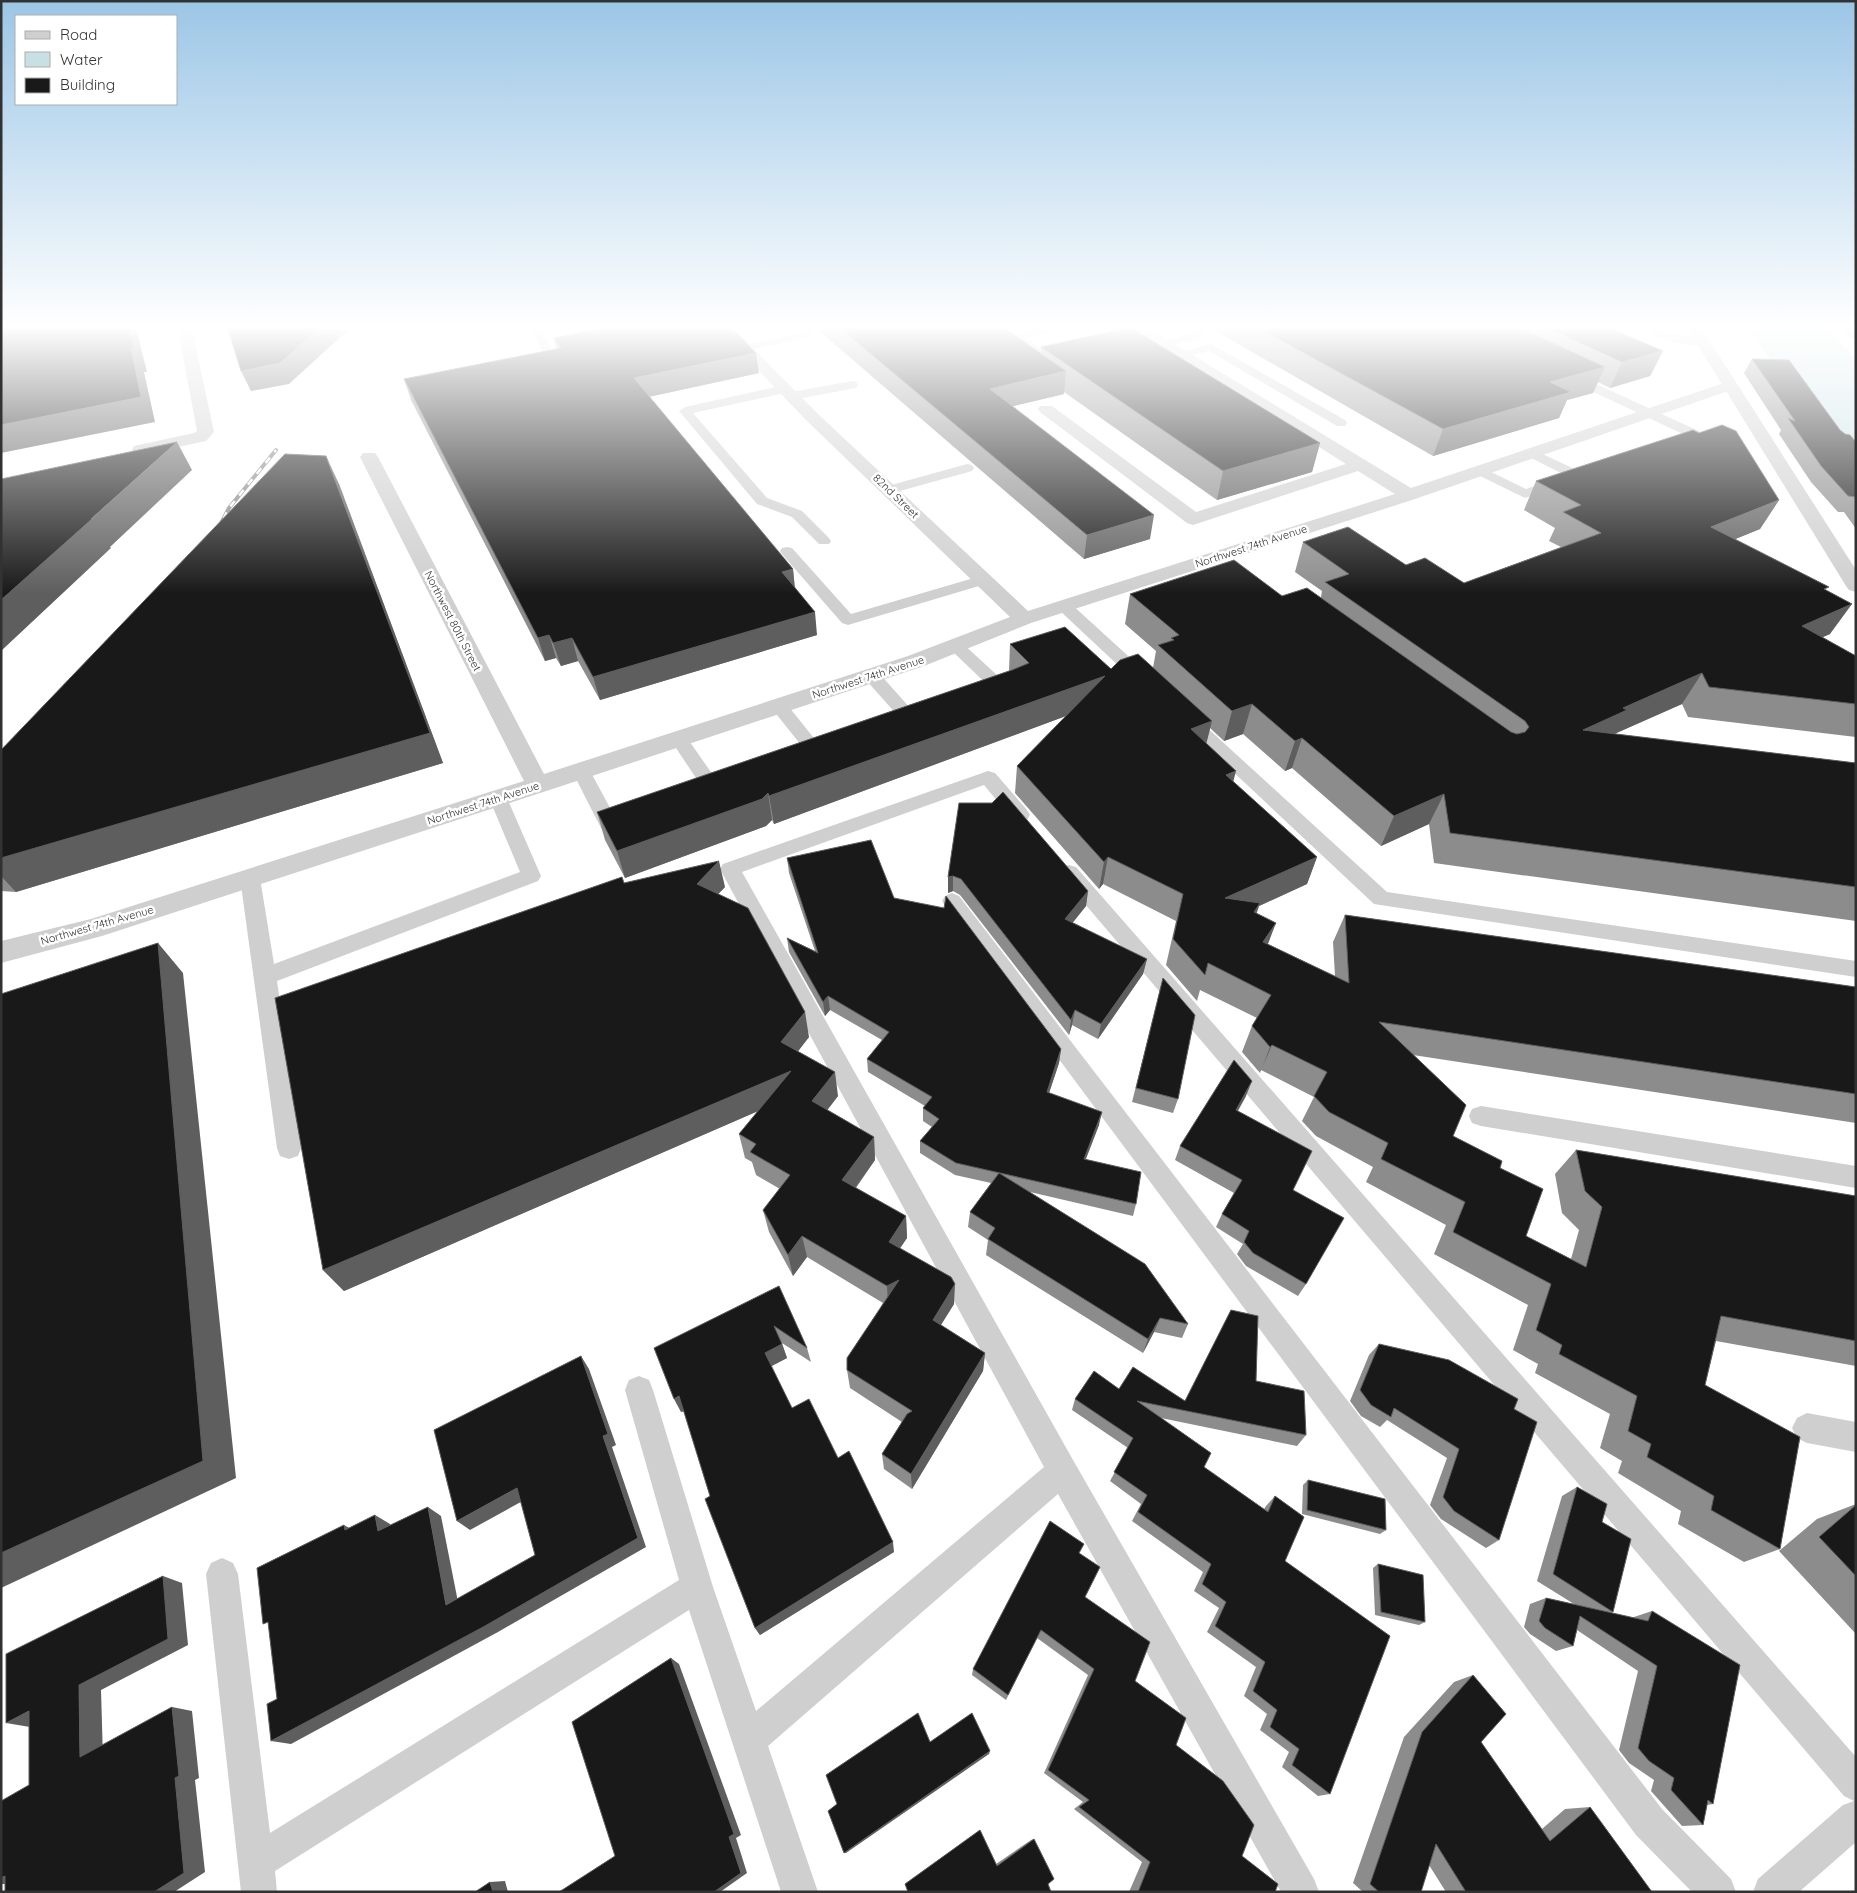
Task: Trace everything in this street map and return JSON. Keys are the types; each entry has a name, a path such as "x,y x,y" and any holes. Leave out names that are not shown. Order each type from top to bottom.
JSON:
{"street":[{"path":"124,453 200,437 206,432 203,417"},
{"name":"82nd Street","path":"814,417 1024,619"},
{"path":"1057,417 1194,519 1360,465"},
{"path":"1282,417 1409,495"},
{"name":"Northwest 74th Avenue","path":"1,952 92,929 538,785 872,676 1064,606 1233,560 1409,495 1637,417"},
{"path":"1750,417 1856,586"},
{"name":"Northwest 80th Street","path":"369,457 538,785"}],"lane":[{"path":"690,417 762,501 797,514 824,541"},
{"path":"1333,417 1341,422"},
{"path":"1659,417 1696,435 1669,444"},
{"path":"1481,470 1525,494 1582,474 1532,453"},
{"path":"889,490 966,468"},
{"path":"787,551 848,620 984,580"},
{"path":"1064,606 1158,693"},
{"path":"956,646 1004,691"},
{"path":"872,676 913,722"},
{"path":"779,706 819,756"},
{"path":"1172,706 1381,900 1856,970"},
{"path":"679,739 715,792"},
{"path":"580,771 611,828"},
{"path":"1034,830 988,777 730,869 1062,1471 1301,1892"},
{"path":"265,976 531,876 498,798"},
{"path":"1053,853 1856,1784"},
{"path":"250,878 289,1148"},
{"path":"952,901 1649,1822 1718,1892"},
{"path":"1481,1116 1856,1177"},
{"path":"639,1390 697,1587 800,1892"},
{"path":"1807,1428 1856,1437"},
{"path":"748,1740 1062,1471"},
{"path":"222,1574 257,1877 697,1587"},
{"path":"1771,1892 1856,1818"}],"water":[{"path":"1813,417 1856,417 1856,471"}],"building":[{"path":"1,417 39,417 1,425"},
{"path":"424,417 667,417 793,569 782,572 815,612 593,677 572,638 553,643 549,635 538,638"},
{"path":"946,417 1027,417 1154,515 1087,535"},
{"path":"1144,417 1278,417 1320,443 1223,471"},
{"path":"1422,417 1483,417 1443,429"},
{"path":"1792,417 1831,417 1840,430 1850,435 1856,442 1856,498 1848,496 1821,466 1788,418 1795,421"},
{"path":"1722,425 1736,431 1779,500 1711,527 1829,587 1824,589 1852,604 1802,626 1856,656 1856,704 1709,687 1702,673 1623,708 1627,710 1583,730 1856,763 1856,887 1450,833 1444,794 1394,816 1302,738 1295,741 1252,704 1232,711 1158,645 1174,640 1171,638 1179,635 1130,594 1234,560 1282,596 1307,588 1511,732 1517,734 1525,732 1529,727 1525,721 1325,582 1349,574 1303,542 1348,527 1406,565 1425,558 1464,583 1601,533 1563,512 1581,505 1536,481 1693,430 1699,433"},
{"path":"177,442 92,519 1,600 1,479"},
{"path":"285,454 326,456 430,733 1,858 1,750"},
{"path":"1065,627 1111,669 1120,660 1138,654 1212,721 1191,729 1236,771 1226,775 1317,857 1225,898 1260,903 1254,912 1276,923 1263,942 1349,983 1345,915 1856,987 1856,1094 1379,1022 1466,1105 1453,1136 1502,1161 1500,1168 1543,1189 1526,1236 1586,1267 1602,1207 1585,1191 1576,1150 1856,1196 1856,1341 1721,1316 1705,1385 1800,1437 1780,1549 1711,1510 1714,1496 1647,1457 1651,1444 1628,1431 1637,1396 1559,1354 1562,1345 1536,1330 1551,1284 1453,1232 1465,1202 1381,1159 1388,1143 1329,1112 1314,1096 1327,1072 1272,1045 1270,1047 1252,1026 1271,995 1208,963 1205,975 1173,939 1183,894 1108,857 1104,862 1017,766 1105,676 769,796 768,793 762,799 617,851 597,812 1012,670 1029,663 1010,644"},
{"path":"1003,792 1088,891 1065,919 1147,959 1101,1024 1075,1010 1071,1020 961,879 953,876 948,877 959,803 992,803"},
{"path":"871,840 894,898 944,908 946,896 1061,1049 1047,1092 1102,1112 1084,1159 1141,1172 1136,1204 956,1163 920,1141 939,1119 923,1108 932,1097 867,1059 889,1032 828,996 823,1002 787,938 818,953 787,858"},
{"path":"719,861 697,884 748,908 805,1012 781,1042 835,1072 812,1101 874,1137 842,1180 906,1216 889,1242 951,1277 955,1284 933,1320 985,1353 911,1474 882,1454 907,1414 912,1411 847,1370 847,1358 899,1280 887,1286 802,1236 788,1255 763,1210 790,1175 750,1152 756,1144 739,1134 791,1071 323,1270 275,998 622,877 624,883"},
{"path":"158,943 203,1461 1,1553 1,994"},
{"path":"1163,978 1195,1015 1178,1099 1136,1088"},
{"path":"1234,1060 1252,1081 1236,1110 1312,1151 1293,1190 1344,1218 1306,1284 1253,1253 1244,1242 1249,1231 1222,1214 1242,1180 1180,1146"},
{"path":"999,1173 1145,1264 1188,1324 1160,1318 1148,1339 988,1239 995,1228 970,1212"},
{"path":"779,1286 807,1348 774,1326 782,1344 765,1353 792,1408 809,1399 838,1458 849,1451 893,1542 755,1628 705,1499 710,1496 679,1396 674,1399 654,1348"},
{"path":"1231,1310 1258,1316 1256,1381 1304,1391 1306,1435 1137,1401 1211,1453 1204,1467 1268,1512 1275,1496 1304,1517 1285,1561 1390,1636 1330,1794 1292,1765 1299,1749 1270,1727 1277,1710 1253,1691 1265,1662 1215,1626 1226,1602 1202,1584 1211,1564 1138,1512 1147,1495 1114,1472 1133,1438 1075,1399 1094,1371 1119,1389 1133,1367 1185,1401"},
{"path":"1379,1344 1449,1360 1518,1399 1514,1409 1537,1422 1499,1540 1454,1511 1443,1497 1459,1449 1394,1408 1391,1417 1371,1405 1360,1390"},
{"path":"581,1356 608,1434 603,1436 638,1538 485,1626 271,1741 267,1704 277,1699 268,1622 263,1624 257,1568 344,1525 345,1530 375,1515 378,1531 428,1507 446,1605 535,1555 517,1488 457,1521 434,1430"},
{"path":"1308,1480 1385,1499 1386,1530 1307,1510"},
{"path":"1577,1487 1607,1504 1602,1522 1631,1539 1613,1612 1553,1574"},
{"path":"1856,1505 1856,1576 1819,1537"},
{"path":"1050,1521 1084,1544 1079,1553 1100,1567 1085,1597 1150,1642 1135,1681 1186,1718 1176,1745 1223,1781 1254,1825 1242,1856 1278,1884 1275,1892 1138,1892 1150,1862 1079,1807 1089,1800 1048,1770 1094,1669 1041,1630 1008,1695 973,1669"},
{"path":"1378,1564 1423,1575 1425,1622 1381,1612"},
{"path":"163,1576 168,1639 79,1685 80,1757 172,1707 179,1776 175,1778 184,1873 154,1892 5,1892 5,1876 1,1878 1,1801 29,1785 29,1711 6,1723 6,1654"},
{"path":"1546,1598 1648,1621 1652,1611 1740,1665 1713,1804 1708,1800 1703,1825 1671,1790 1674,1778 1649,1761 1638,1748 1657,1666 1580,1616 1573,1646 1545,1628 1539,1621"},
{"path":"671,1658 734,1834 729,1837 741,1873 714,1892 559,1892 615,1856 572,1722"},
{"path":"1473,1675 1506,1714 1481,1742 1550,1841 1590,1807 1652,1892 1466,1892 1436,1844 1421,1892 1379,1892 1370,1884 1422,1732"},
{"path":"918,1713 930,1742 972,1713 990,1751 844,1853 828,1811 837,1804 826,1775"},
{"path":"980,1830 997,1866 1034,1839 1054,1879 1048,1884 1051,1892 908,1892 905,1884"},
{"path":"490,1882 493,1892 475,1892"}],"railway":[{"path":"217,531 229,508 276,450"}]}
